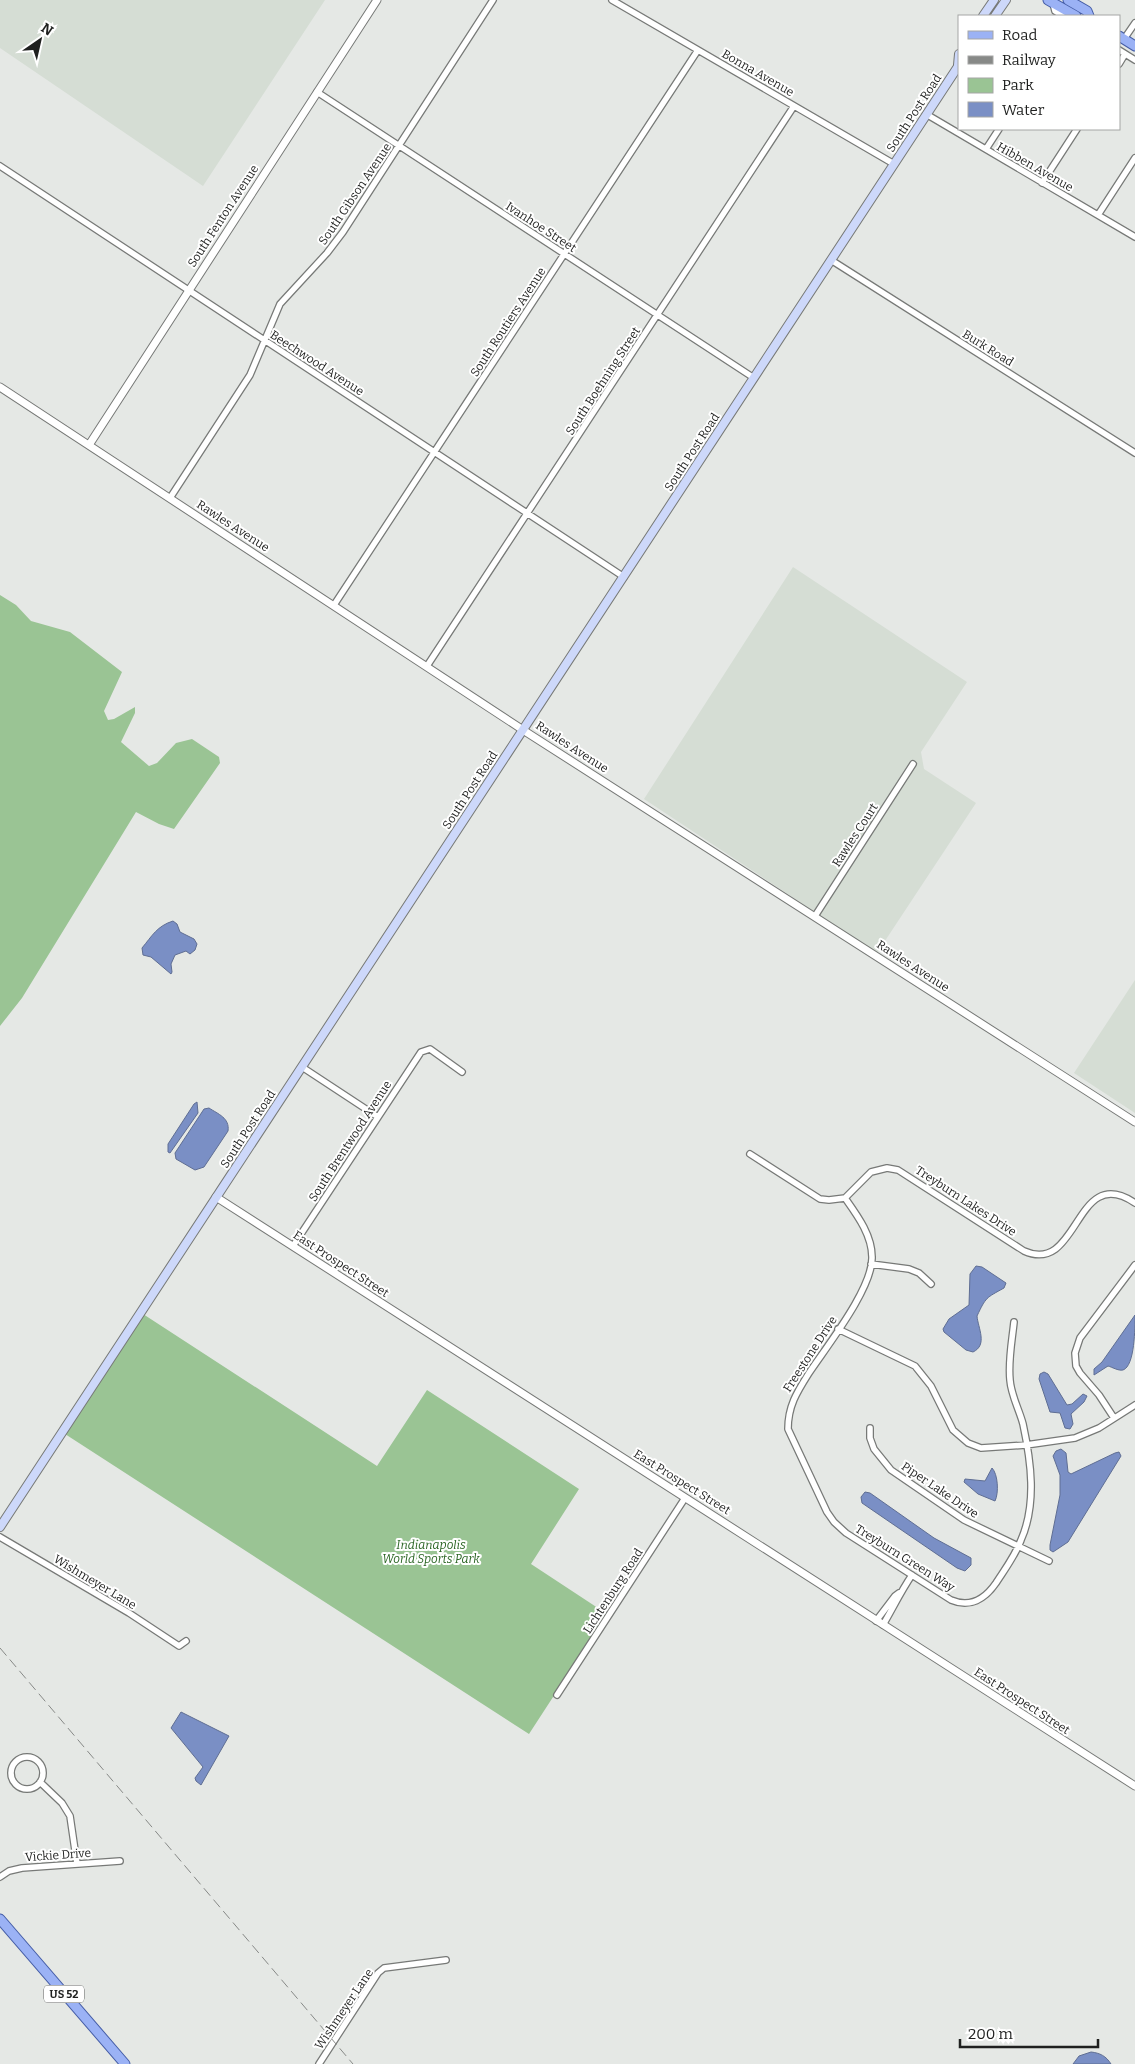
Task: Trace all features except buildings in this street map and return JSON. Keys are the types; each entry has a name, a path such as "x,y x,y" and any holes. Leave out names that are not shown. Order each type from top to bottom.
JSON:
{"main road":[{"path":"985,15 994,0"},
{"path":"990,15 1000,0"},
{"path":"997,15 1006,0"},
{"path":"1068,0 1087,11 1089,15"},
{"path":"1050,2 1074,15"},
{"path":"1122,38 1135,46"},
{"name":"South Post Road","path":"0,1527 958,65"},
{"name":"US 52","path":"0,1919 125,2064"}],"street":[{"name":"South Fenton Avenue","path":"89,445 377,0"},
{"name":"South Gibson Avenue","path":"170,498 247,380 281,302 341,236 493,0"},
{"name":"Bonna Avenue","path":"612,0 894,164"},
{"path":"1050,2 1055,11 1061,15"},
{"path":"1122,38 1135,23"},
{"name":"South Routiers Avenue","path":"334,606 698,50"},
{"path":"1120,51 1135,60"},
{"path":"1120,62 1125,54"},
{"name":"Ivanhoe Street","path":"317,92 754,378"},
{"name":"South Boehning Street","path":"426,666 658,316 794,106"},
{"name":"Hibben Avenue","path":"926,114 1135,237"},
{"path":"986,149 998,130"},
{"path":"1042,183 1076,130"},
{"path":"1098,215 1135,158"},
{"name":"Beechwood Avenue","path":"0,166 624,576"},
{"name":"Burk Road","path":"830,260 1135,453"},
{"name":"Rawles Avenue","path":"0,386 523,730 1135,1122"},
{"name":"Rawles Court","path":"814,916 913,764"},
{"name":"South Brentwood Avenue","path":"294,1246 421,1052 426,1049 430,1050 462,1072"},
{"path":"302,1067 378,1117"},
{"path":"750,1154 820,1199 845,1198"},
{"name":"Treyburn Lakes Drive","path":"845,1198 871,1172 887,1168 896,1169 1024,1251 1037,1255 1047,1254 1060,1246 1087,1206 1098,1197 1115,1194 1135,1202"},
{"name":"East Prospect Street","path":"216,1197 1135,1786"},
{"name":"Freestone Drive","path":"834,1522 827,1512 788,1429 788,1418 793,1398 861,1294 870,1272 870,1247 866,1232 845,1198"},
{"path":"871,1264 909,1269 919,1273 931,1284"},
{"path":"1114,1418 1099,1395 1080,1373 1076,1363 1075,1352 1079,1340 1135,1265"},
{"path":"1014,1322 1010,1379 1012,1394 1022,1422 1031,1498 1028,1518 1018,1547"},
{"path":"838,1328 916,1366 931,1386 952,1430 968,1442 981,1448 1026,1446 1080,1437 1135,1405"},
{"name":"Piper Lake Drive","path":"870,1428 870,1438 874,1449 890,1469 964,1520 1049,1561"},
{"name":"Lichtenburg Road","path":"557,1695 685,1498"},
{"name":"Treyburn Green Way","path":"834,1522 846,1533 951,1600 968,1603 978,1601 989,1593 1018,1547"},
{"name":"Wishmeyer Lane","path":"0,1537 134,1616 179,1646 186,1641"},
{"path":"880,1623 895,1596 900,1593 912,1575"},
{"path":"24,1757 35,1759 42,1770 40,1782 32,1788 19,1787 12,1777 14,1764 24,1757"},
{"path":"40,1782 62,1803 70,1816 77,1864"},
{"name":"Vickie Drive","path":"0,1877 9,1871 22,1868 120,1861"},
{"name":"Wishmeyer Lane","path":"319,2064 378,1973 384,1968 446,1960"}],"shaded area":[{"path":"0,0 325,0 203,186 0,48"},
{"path":"793,567 967,682 921,752 924,769 976,803 877,953 644,799"},
{"path":"1135,980 1135,1113 1074,1073"}],"green space":[{"path":"0,595 16,605 31,621 70,632 122,672 104,711 108,720 114,719 135,707 135,713 121,742 149,766 157,763 176,743 192,739 219,757 220,763 174,829 159,824 136,812 22,998 0,1026"},
{"name":"Indianapolis World Sports Park","path":"143,1314 377,1466 427,1390 579,1489 531,1564 607,1614 529,1734 65,1434"}],"water":[{"path":"173,921 177,924 180,932 194,939 197,944 195,950 190,954 186,951 175,955 171,964 171,974 151,957 143,955 142,948 159,929"},
{"path":"197,1102 198,1113 170,1153 168,1152 168,1144"},
{"path":"209,1108 225,1120 228,1131 204,1167 195,1170 176,1159 175,1153 204,1109"},
{"path":"976,1266 982,1267 1006,1283 1004,1288 993,1294 982,1305 977,1316 981,1341 978,1349 973,1352 966,1350 944,1332 943,1329 949,1319 969,1305 970,1274"},
{"path":"1135,1315 1134,1345 1127,1367 1121,1370 1108,1366 1094,1375 1094,1369 1102,1362"},
{"path":"1044,1372 1048,1374 1067,1405 1072,1404 1083,1394 1087,1396 1084,1402 1071,1414 1073,1424 1070,1429 1065,1428 1060,1413 1050,1412 1039,1379 1040,1374"},
{"path":"1061,1449 1066,1453 1068,1472 1071,1474 1115,1453 1119,1452 1121,1456 1068,1542 1053,1552 1050,1550 1050,1545 1060,1495 1060,1475 1053,1456 1056,1451"},
{"path":"992,1468 996,1475 997,1484 995,1501 978,1494 964,1482 965,1479 985,1481"},
{"path":"865,1492 870,1493 934,1538 971,1558 971,1565 965,1571 957,1568 862,1503 861,1497"},
{"path":"181,1712 229,1736 201,1785 195,1778 203,1767 171,1728"},
{"path":"1091,2052 1102,2055 1111,2064 1073,2064 1079,2056"}],"railway":[{"path":"0,1648 353,2064"}]}
